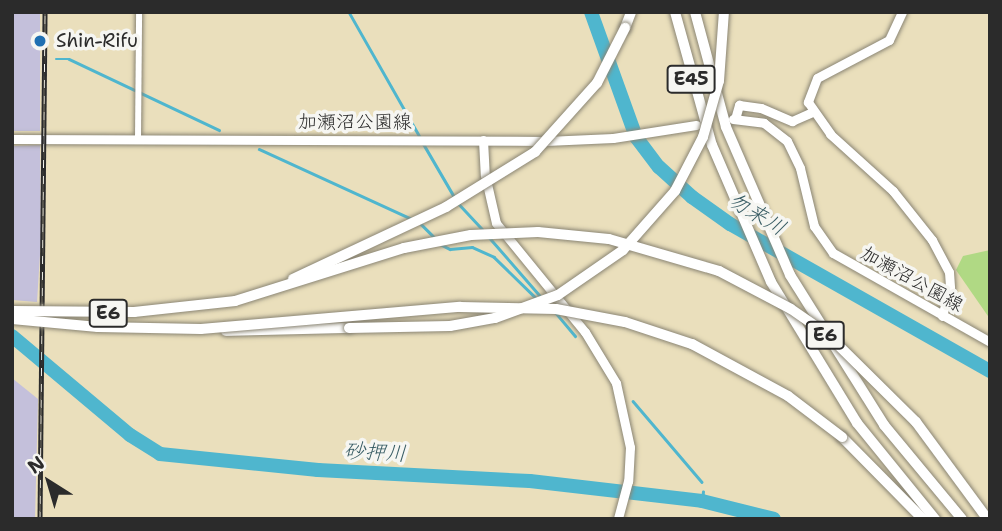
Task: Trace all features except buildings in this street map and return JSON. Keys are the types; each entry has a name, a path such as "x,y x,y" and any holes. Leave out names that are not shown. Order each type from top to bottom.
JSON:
{"highway":[{"path":"204,306 271,288 340,259 512,169 579,108 625,28 631,12"},
{"name":"E45","path":"675,12 712,145"},
{"name":"E45","path":"695,12 731,122"},
{"path":"144,329 450,326 495,318 558,295 623,250 662,208 685,173 715,99 723,61 724,12"},
{"name":"E6","path":"731,122 771,237 812,314 884,425 962,519"},
{"name":"E6","path":"712,145 754,247 811,354 881,455 935,519"},
{"path":"204,306 267,294 404,248 471,235 573,234 647,247 738,281 827,334 907,412 987,519"},
{"name":"E6","path":"12,310 122,313 204,306"},
{"path":"144,329 247,327 494,306 556,309 625,322 703,349 788,396 859,452 923,519"},
{"name":"E6","path":"12,319 144,329"}],"main road":[{"path":"902,12 889,40 817,78 807,96 812,112 905,204 932,240 948,272 950,288 942,316"},
{"path":"731,122 739,105 761,108 792,121 812,112"},
{"name":"加瀬沼公園線","path":"731,122 764,123 788,141 800,168 814,226 833,253 990,342"},
{"name":"加瀬沼公園線","path":"12,139 483,140 621,136 696,125"},
{"path":"483,140 488,195 496,223 585,332 616,383 627,418 628,481 618,519"}],"street":[{"path":"138,139 139,12"}],"shaded area":[{"path":"12,12 40,12 40,131 12,131"},
{"path":"40,145 41,239 37,302 12,300 12,146"},
{"path":"12,378 38,399 35,519 12,519"}],"green space":[{"path":"990,250 990,319 956,270 963,256"}],"waterway":[{"path":"349,12 420,137"},
{"name":"勿来川","path":"591,12 636,137 659,167 692,197 730,224 990,371"},
{"path":"56,59 69,59 219,130"},
{"path":"423,143 455,198"},
{"path":"259,149 412,219"},
{"path":"459,204 482,229"},
{"path":"421,224 436,239"},
{"path":"489,237 542,298"},
{"path":"440,244 450,249 472,247 494,257 537,299"},
{"path":"556,313 575,336"},
{"name":"砂押川","path":"12,336 130,435 160,454 318,470 530,481 702,501 774,519"},
{"path":"633,401 702,482"},
{"path":"702,501 703,492"}],"railway":[{"path":"40,519 45,12"}],"place":[{"name":"Shin-Rifu","path":"40,41"}]}
